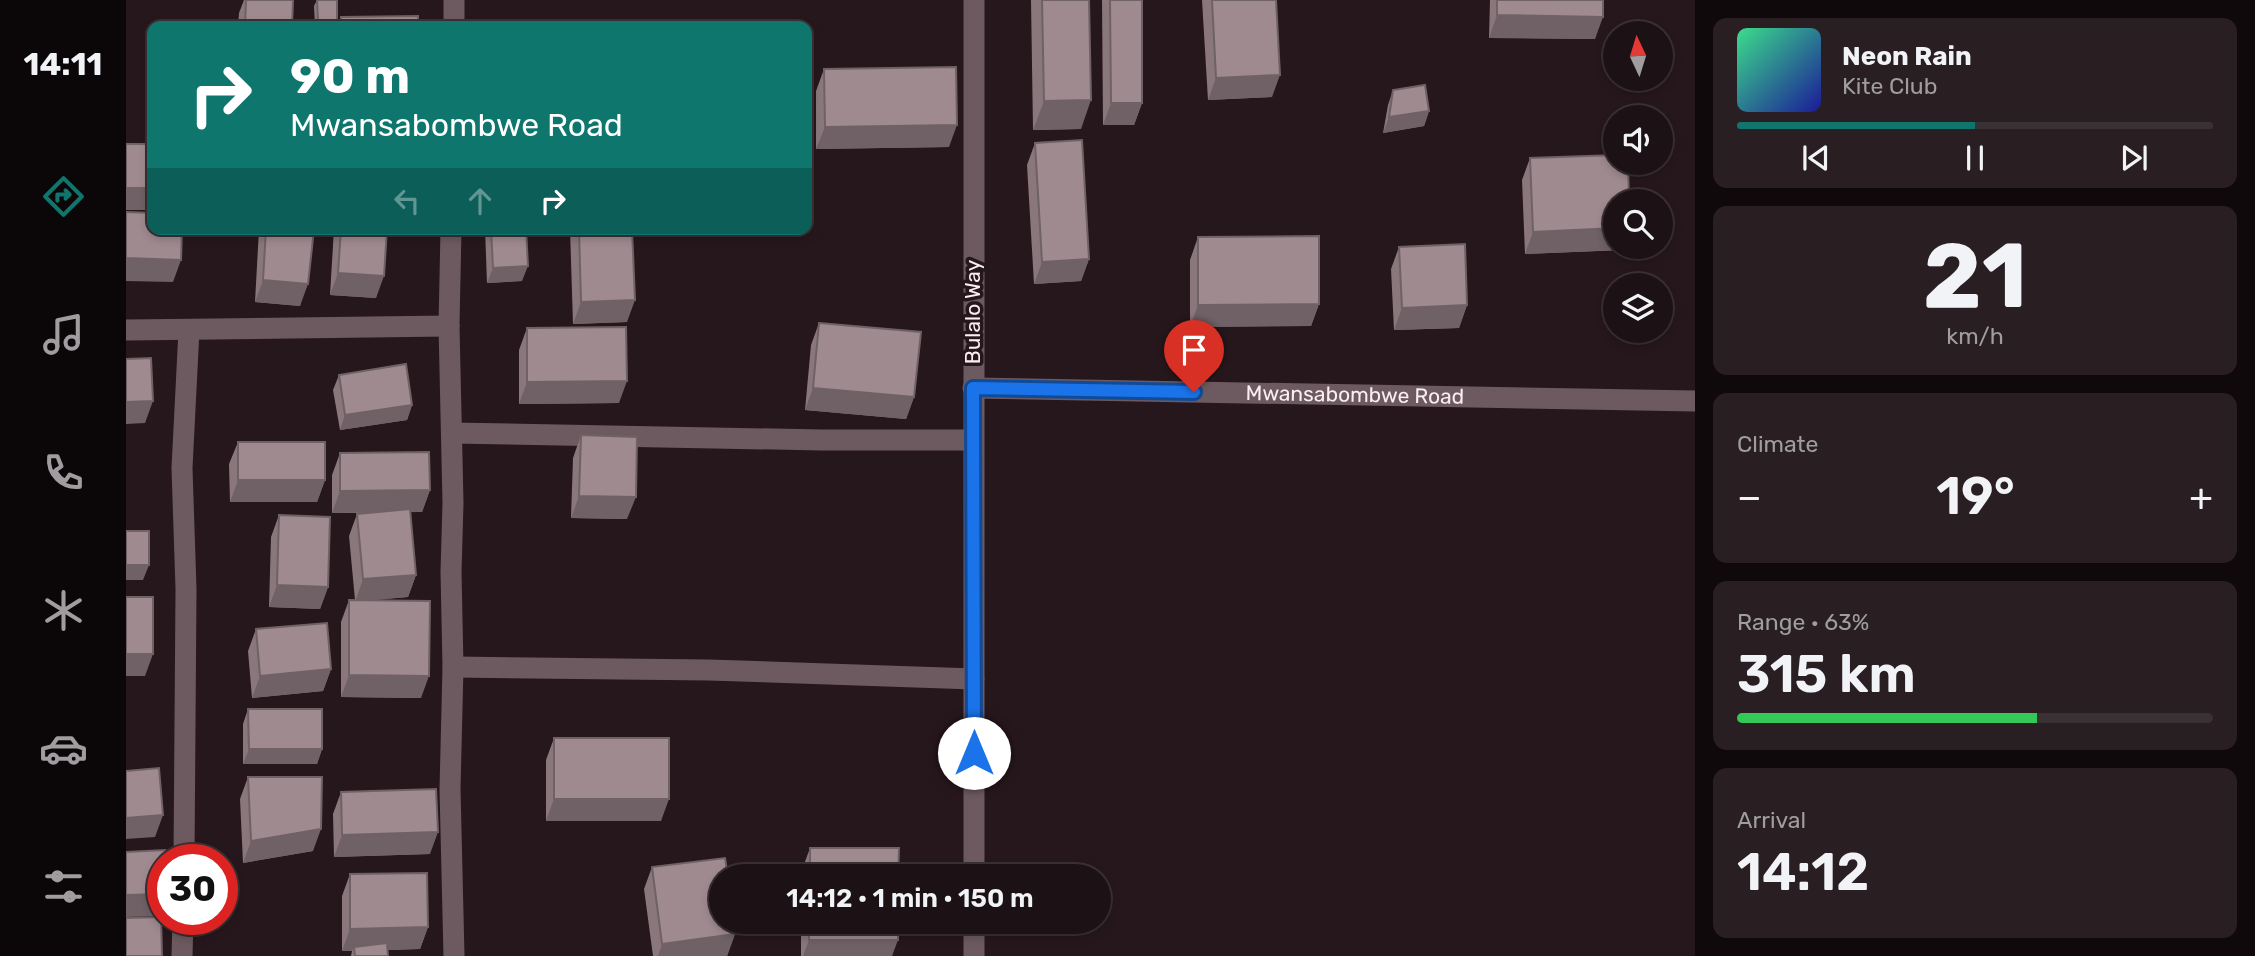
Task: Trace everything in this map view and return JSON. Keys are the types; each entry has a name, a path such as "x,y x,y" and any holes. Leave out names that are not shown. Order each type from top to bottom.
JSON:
{"street":[{"path":"454,0 454,21"},
{"name":"Bulalo Way","path":"974,0 974,864"},
{"path":"451,235 449,326 453,667 450,789 454,956"},
{"path":"126,330 449,326"},
{"path":"184,844 186,589 182,468 189,330"},
{"name":"Mwansabombwe Road","path":"973,388 1695,401"},
{"path":"452,433 973,440"},
{"path":"453,667 709,670 974,679"},
{"path":"974,934 974,956"},
{"path":"182,956 183,935"}],"building":[{"path":"246,0 293,0 292,21 245,21"},
{"path":"317,0 337,0 337,20 318,20"},
{"path":"1042,0 1089,0 1091,100 1044,101"},
{"path":"1110,0 1142,0 1142,103 1111,103"},
{"path":"1212,0 1276,0 1280,75 1216,78"},
{"path":"1497,0 1603,0 1603,17 1497,15"},
{"path":"418,16 418,21 341,21 341,17"},
{"path":"956,67 957,125 825,127 824,69"},
{"path":"1425,85 1429,111 1389,117 1393,90"},
{"path":"1082,140 1089,259 1042,262 1035,143"},
{"path":"126,144 147,144 147,188 126,188"},
{"path":"1603,155 1603,175 1628,175 1629,189 1603,189 1603,229 1533,232 1530,158"},
{"path":"126,212 147,213 147,235 182,235 181,260 126,258"},
{"path":"266,235 313,235 308,284 263,280"},
{"path":"341,235 387,235 384,276 338,273"},
{"path":"491,235 526,235 528,266 493,268"},
{"path":"579,235 632,235 635,300 581,302"},
{"path":"1319,236 1319,304 1198,305 1198,237"},
{"path":"1465,244 1467,305 1402,308 1399,247"},
{"path":"819,323 921,332 914,397 813,388"},
{"path":"626,327 627,381 527,382 527,328"},
{"path":"151,358 153,401 126,402 126,359"},
{"path":"406,364 412,405 345,415 339,375"},
{"path":"581,435 637,437 636,497 579,496"},
{"path":"238,442 325,442 325,480 238,480"},
{"path":"429,452 430,490 340,491 340,453"},
{"path":"410,509 416,575 363,579 357,514"},
{"path":"279,515 330,517 328,587 277,585"},
{"path":"126,531 149,531 149,565 126,565"},
{"path":"126,597 153,597 153,654 126,654"},
{"path":"349,600 430,601 429,676 349,675"},
{"path":"327,623 331,669 260,676 256,629"},
{"path":"248,709 322,709 322,749 249,749"},
{"path":"554,738 669,738 669,799 554,799"},
{"path":"159,768 163,815 126,818 126,771"},
{"path":"248,777 322,777 321,829 251,841"},
{"path":"436,789 438,832 342,835 341,792"},
{"path":"810,848 899,848 898,864 810,864"},
{"path":"147,851 147,894 126,895 126,852"},
{"path":"725,858 726,864 709,864 709,934 735,934 662,944 652,867"},
{"path":"427,873 428,927 350,929 350,874"},
{"path":"147,917 147,935 161,935 162,956 126,956 126,918"},
{"path":"809,934 898,934 898,940 809,940"},
{"path":"387,943 388,956 355,956 354,947"}],"route":[{"path":"974,753 973,388 1194,392"}]}
